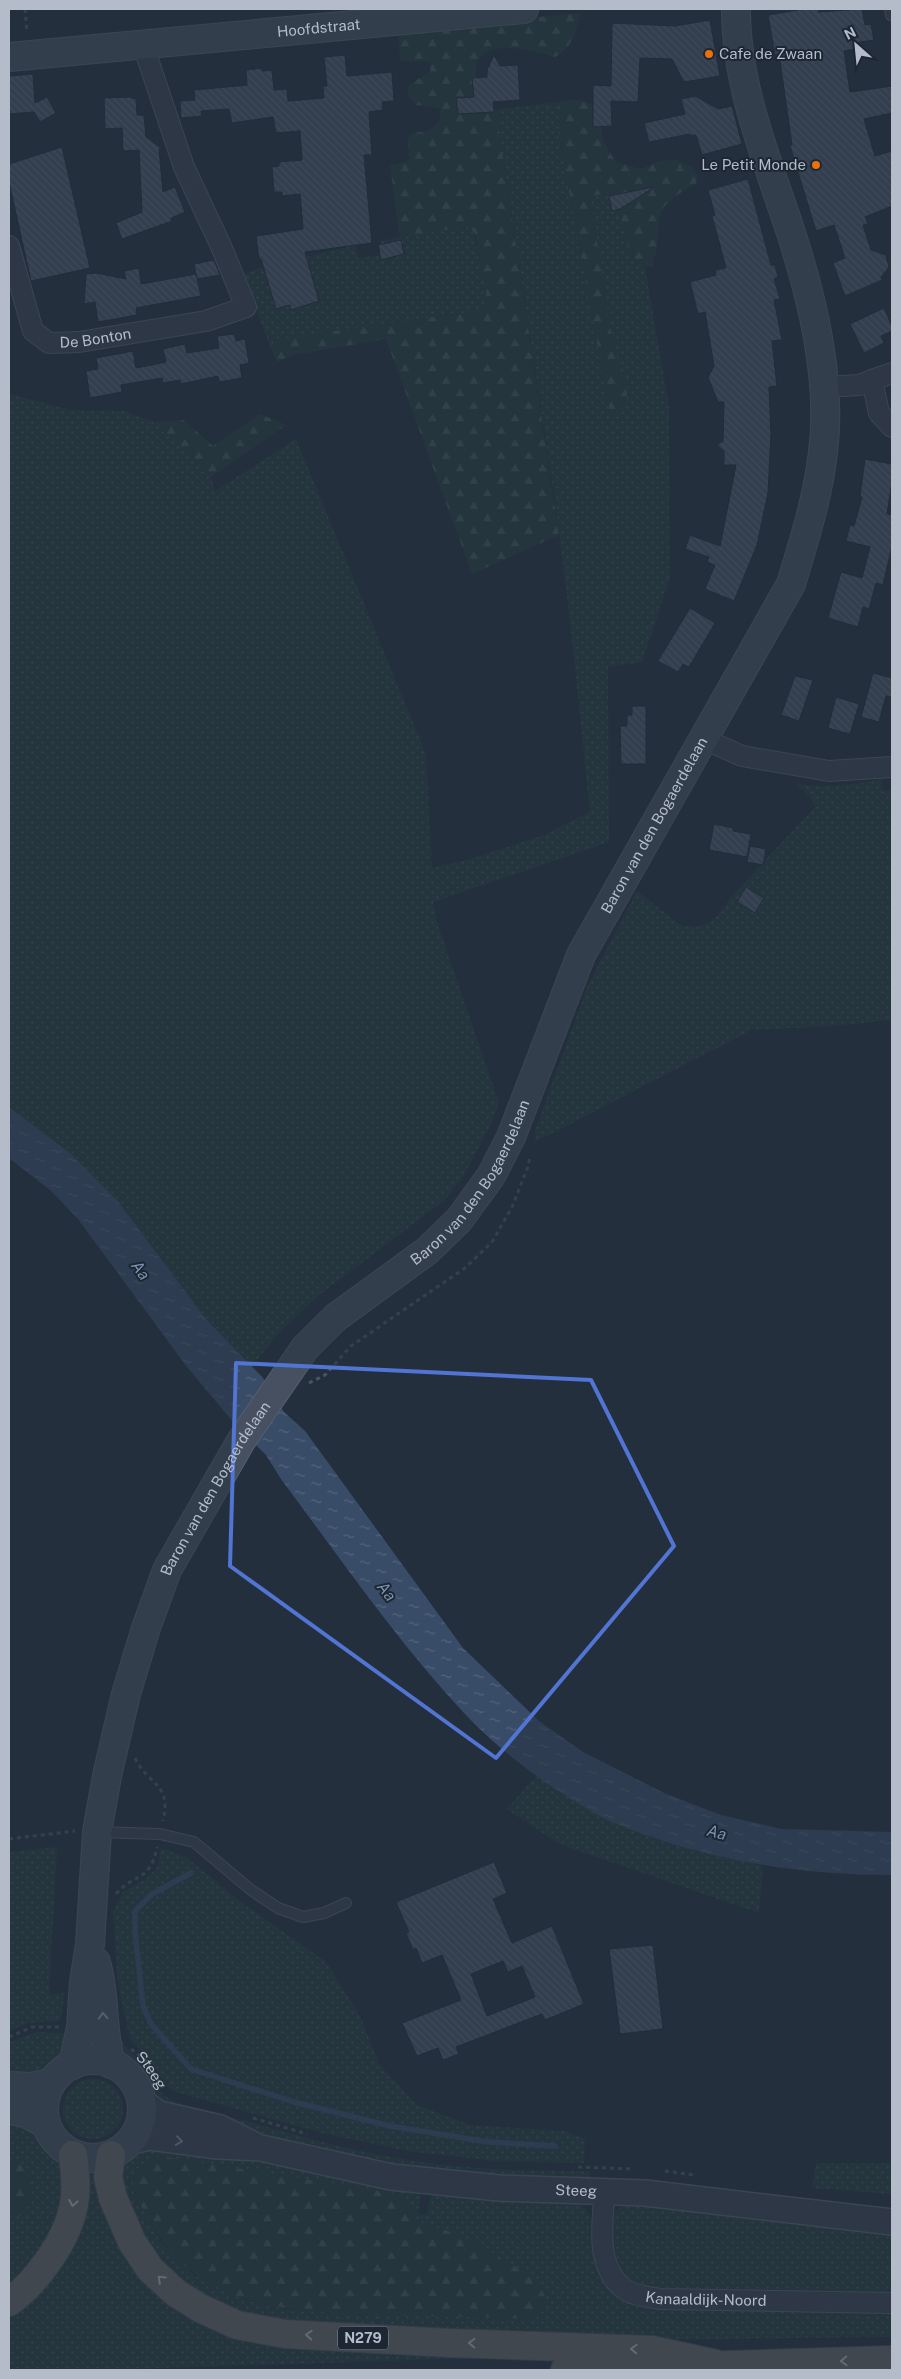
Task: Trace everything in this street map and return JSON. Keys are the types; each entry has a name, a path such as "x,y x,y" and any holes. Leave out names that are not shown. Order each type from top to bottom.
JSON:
{"highway":[{"name":"N279","path":"121,2148 108,2177 113,2198 132,2242 150,2269 176,2293 200,2308 238,2325 285,2334 450,2343 652,2350 716,2364"},
{"path":"9,2302 37,2276 64,2232 74,2206 76,2178 73,2155"},
{"name":"N279","path":"566,2370 892,2360"}],"main road":[{"name":"Hoofdstraat","path":"9,57 524,9"},
{"name":"Baron van den Bogaerdelaan","path":"73,2064 81,2027 84,1982 90,1944 87,1831 107,1776 126,1694 146,1628 167,1570 241,1441 305,1348 335,1318 427,1251 459,1220 491,1176 511,1136 581,955 791,584 807,534 823,452 825,387 817,333 794,241 762,147 741,74 736,29 736,9"},
{"name":"Baron van den Bogaerdelaan","path":"90,1944 101,1980 104,2027 111,2064"},
{"path":"92,2060 111,2064 131,2078 141,2101 140,2122 121,2148 98,2158 73,2155 56,2142 46,2124 44,2103 51,2083 64,2069 73,2064 92,2060"},
{"path":"9,2086 32,2087 51,2083"},
{"path":"9,2110 26,2113 46,2124"}],"street":[{"name":"De Bonton","path":"9,246 33,331 49,343 79,342 206,321 246,308 221,246 184,167 143,45"},
{"path":"825,387 859,385 892,374"},
{"path":"872,380 879,413 892,427"},
{"path":"704,739 742,756 829,771 892,767"},
{"name":"Steeg","path":"141,2101 159,2114 220,2128 261,2148"},
{"name":"Steeg","path":"121,2148 150,2137 218,2146 261,2148 391,2176 499,2188 605,2178 892,2222"},
{"name":"Kanaaldijk-Noord","path":"605,2178 601,2237 609,2270 617,2282 631,2292 660,2299 892,2303"}],"lane":[{"path":"87,1831 160,1834 194,1842 251,1890 278,1908 303,1917 324,1913 346,1903"}],"path":[{"path":"114,1898 126,1885 142,1877 150,1868 166,1805 161,1788 140,1769 135,1754"},
{"path":"9,1838 87,1831"},
{"path":"9,2037 32,2028 65,2027"},
{"name":"Steeg","path":"126,2041 131,2049 152,2070 159,2084 168,2094"},
{"path":"243,2116 316,2137"},
{"name":"Steeg","path":"571,2167 605,2178"}],"highlighted area":[{"path":"236,1363 591,1380 674,1546 496,1758 230,1566"}],"green space":[{"path":"581,13 570,44 555,57 522,49 497,49 487,52 479,58 476,69 476,85 481,112 501,109 498,124 559,535 472,574 386,339 293,355 277,362 270,345 291,337 477,311 488,305 475,234 468,226 400,238 390,166 409,161 408,139 411,134 430,130 441,119 439,108 416,105 409,97 408,86 430,71 431,62 400,60 398,30"},
{"path":"583,101 596,108 605,144 616,162 641,169 660,161 677,160 694,168 697,178 696,184 679,194 663,210 652,266 644,266 633,260 615,200 605,194 590,196 614,351 628,381 626,401 620,416 611,418 559,137 559,102"},
{"path":"559,102 559,137 611,418 628,381 614,351 590,195 605,194 615,200 631,256 645,267 669,407 670,578 642,662 608,667 609,842 433,902 438,925 499,1103 491,1124 463,1177 445,1200 318,1296 280,1332 251,1367 206,1319 117,1200 70,1153 9,1107 9,394 71,410 124,411 154,422 211,477 215,491 296,439 426,754 432,868 471,859 542,836 590,812 556,508 498,124 501,109"},
{"path":"467,226 474,234 488,299 488,305 477,311 291,337 270,345 242,275 260,268 356,245 358,258 382,255 380,241"},
{"path":"260,414 286,425 211,477 154,422 184,420 213,446"},
{"path":"881,779 882,790 892,790 892,1020 835,1026 752,1030 535,1142 535,1131 588,985 637,891 682,926 695,927 708,923 717,916 731,897 815,807 811,798 795,783 838,786"},
{"path":"536,1776 597,1814 681,1846 763,1866 759,1913 559,1844 507,1809"},
{"path":"57,1847 49,1995 64,1993 62,2014 58,2021 28,2023 9,2031 9,1852"},
{"path":"161,1848 186,1857 242,1903 325,1961 359,2014 380,2065 417,2105 470,2125 565,2131 585,2139 584,2163 495,2161 408,2151 321,2133 173,2091 164,2083 151,2061 130,2039 118,1984 113,1910 123,1892 147,1878 158,1866"},
{"path":"37,2032 74,2034 62,2057 56,2064 43,2072 9,2078 9,2042"},
{"path":"119,2036 124,2045 144,2066 161,2091 175,2102 379,2155 476,2168 590,2171 591,2181 429,2173 286,2143 167,2108 151,2095 140,2075 122,2057"},
{"path":"87,2079 99,2079 110,2084 118,2092 123,2103 121,2121 110,2134 99,2139 87,2139 76,2134 68,2126 63,2115 63,2103 68,2092 76,2084"},
{"path":"9,2115 36,2128 65,2168 62,2218 9,2292 9,2214 11,2214 18,2162 9,2155"},
{"path":"142,2148 214,2152 416,2189 421,2196 418,2214 427,2215 430,2197 436,2192 577,2201 585,2209 596,2229 615,2288 892,2309 892,2337 631,2340 308,2329 215,2307 150,2256 118,2186 122,2164 131,2154","holes":["159,2156 400,2194 410,2203 417,2219 424,2224 458,2234 507,2261 535,2281 536,2319 334,2313 285,2309 246,2300 195,2276 161,2242 134,2192"]},
{"path":"9,2155 24,2169 31,2184 30,2200 26,2209 19,2217 9,2214"},
{"path":"159,2156 400,2194 410,2203 417,2219 424,2224 458,2234 507,2261 535,2281 546,2298 536,2319 323,2312 256,2302 225,2291 197,2275 172,2253 151,2223 139,2201 132,2178 139,2169"},
{"path":"816,2163 892,2163 892,2194 812,2188"},
{"path":"86,2166 100,2166 186,2308 554,2356 93,2370 9,2370 9,2311"},
{"path":"630,2201 892,2230 892,2295 641,2288 624,2278 611,2255 612,2215 623,2204"}],"water":[{"name":"Aa","path":"9,1107 70,1153 117,1200 206,1319 263,1378 284,1412 305,1431 463,1648 539,1721 583,1752 664,1793 721,1815 781,1829 892,1832 892,1875 805,1871 776,1867 720,1856 664,1841 621,1826 596,1814 543,1781 494,1742 464,1713 415,1657 347,1569 281,1479 266,1455 234,1423 187,1367 78,1219 50,1190 9,1158"}],"building":[{"path":"804,9 818,9 819,12 862,9 865,25 871,24 874,40 854,43 855,49 844,51 850,92 892,86 892,113 864,119 875,156 892,151 892,206 865,217 868,224 863,225 871,250 886,255 889,267 881,277 882,280 845,296 833,263 845,258 834,225 816,231 790,146 792,145 779,54 775,55 768,15"},
{"path":"710,20 720,76 684,82 672,59 640,58 638,102 611,101 612,126 593,127 593,85 611,86 612,23 675,26"},
{"path":"345,55 347,76 392,72 394,101 382,102 383,110 369,112 372,155 364,155 372,243 305,252 319,301 291,310 290,305 276,309 261,259 259,259 256,236 303,229 300,194 282,196 282,192 274,192 272,167 279,166 279,162 302,160 300,131 276,133 273,117 232,123 229,109 201,111 202,116 181,118 180,101 195,100 194,90 247,85 246,70 262,68 262,71 272,70 274,90 287,89 288,101 324,98 323,86 327,86 324,57"},
{"path":"494,55 500,66 518,65 520,100 493,102 494,112 458,114 456,98 474,97 472,78 487,77 487,70"},
{"path":"33,74 35,103 47,97 56,113 40,122 34,112 9,114 9,76"},
{"path":"695,96 718,109 732,106 742,144 702,155 696,135 691,136 690,134 649,142 644,123 685,114 681,99"},
{"path":"129,97 136,99 137,115 144,115 146,137 162,149 159,149 163,192 175,187 185,212 171,218 172,221 122,239 116,223 142,212 139,150 123,151 122,128 105,129 104,98"},
{"path":"62,147 90,268 31,281 9,182 9,164"},
{"path":"748,179 771,265 775,265 778,277 774,279 780,299 774,300 782,340 772,341 777,386 769,387 771,435 768,493 757,545 734,601 705,589 715,565 707,562 709,557 685,549 690,535 720,546 736,465 724,465 724,451 717,445 723,441 724,402 718,402 708,377 714,366 705,312 698,314 690,282 716,275 715,270 726,268 712,216 715,215 708,190"},
{"path":"653,187 620,209 612,211 609,196"},
{"path":"401,240 404,254 381,260 378,245"},
{"path":"214,260 220,275 197,279 194,264"},
{"path":"139,268 141,284 196,274 201,296 136,308 137,315 98,322 95,302 84,304 86,274 96,273 126,279 124,271"},
{"path":"884,308 892,326 892,331 881,336 884,343 864,353 850,324"},
{"path":"234,334 236,341 245,339 249,363 240,365 242,378 219,382 218,376 181,384 180,380 163,383 162,378 121,385 122,392 90,398 86,371 98,369 96,358 133,351 136,368 166,362 163,349 185,344 187,353 219,348 217,336"},
{"path":"865,459 892,464 892,482 887,514 892,515 892,546 883,585 876,583 869,609 863,607 858,627 828,618 841,572 862,578 870,547 846,541 850,525 854,526 862,497 860,496"},
{"path":"690,608 715,623 689,667 683,664 678,672 658,661"},
{"path":"873,673 892,678 892,697 886,696 879,722 861,717"},
{"path":"795,676 813,680 799,721 781,715"},
{"path":"836,697 859,704 850,734 828,728"},
{"path":"632,706 646,706 646,764 621,764 620,726 627,726 627,715 632,715"},
{"path":"714,824 733,828 733,831 751,834 747,857 709,850"},
{"path":"750,846 766,849 763,865 747,862"},
{"path":"746,887 764,898 755,913 737,902"},
{"path":"494,1862 507,1893 493,1899 512,1943 552,1926 584,2004 545,2020 542,2014 456,2047 459,2054 443,2060 438,2048 417,2056 402,2023 461,2000 442,1955 422,1963 416,1948 413,1950 406,1933 409,1932 396,1902","holes":["503,1961 508,1972 522,1966 535,1997 487,2016 471,1974"]},
{"path":"653,1945 663,2029 620,2034 609,1949"}],"waterway":[{"path":"191,1873 152,1894 135,1911 135,1931 143,2006 151,2024 191,2069 294,2102 390,2126 488,2142 555,2146"}],"place":[{"name":"Cafe de Zwaan","path":"709,54"},
{"name":"Le Petit Monde","path":"816,165"}]}
